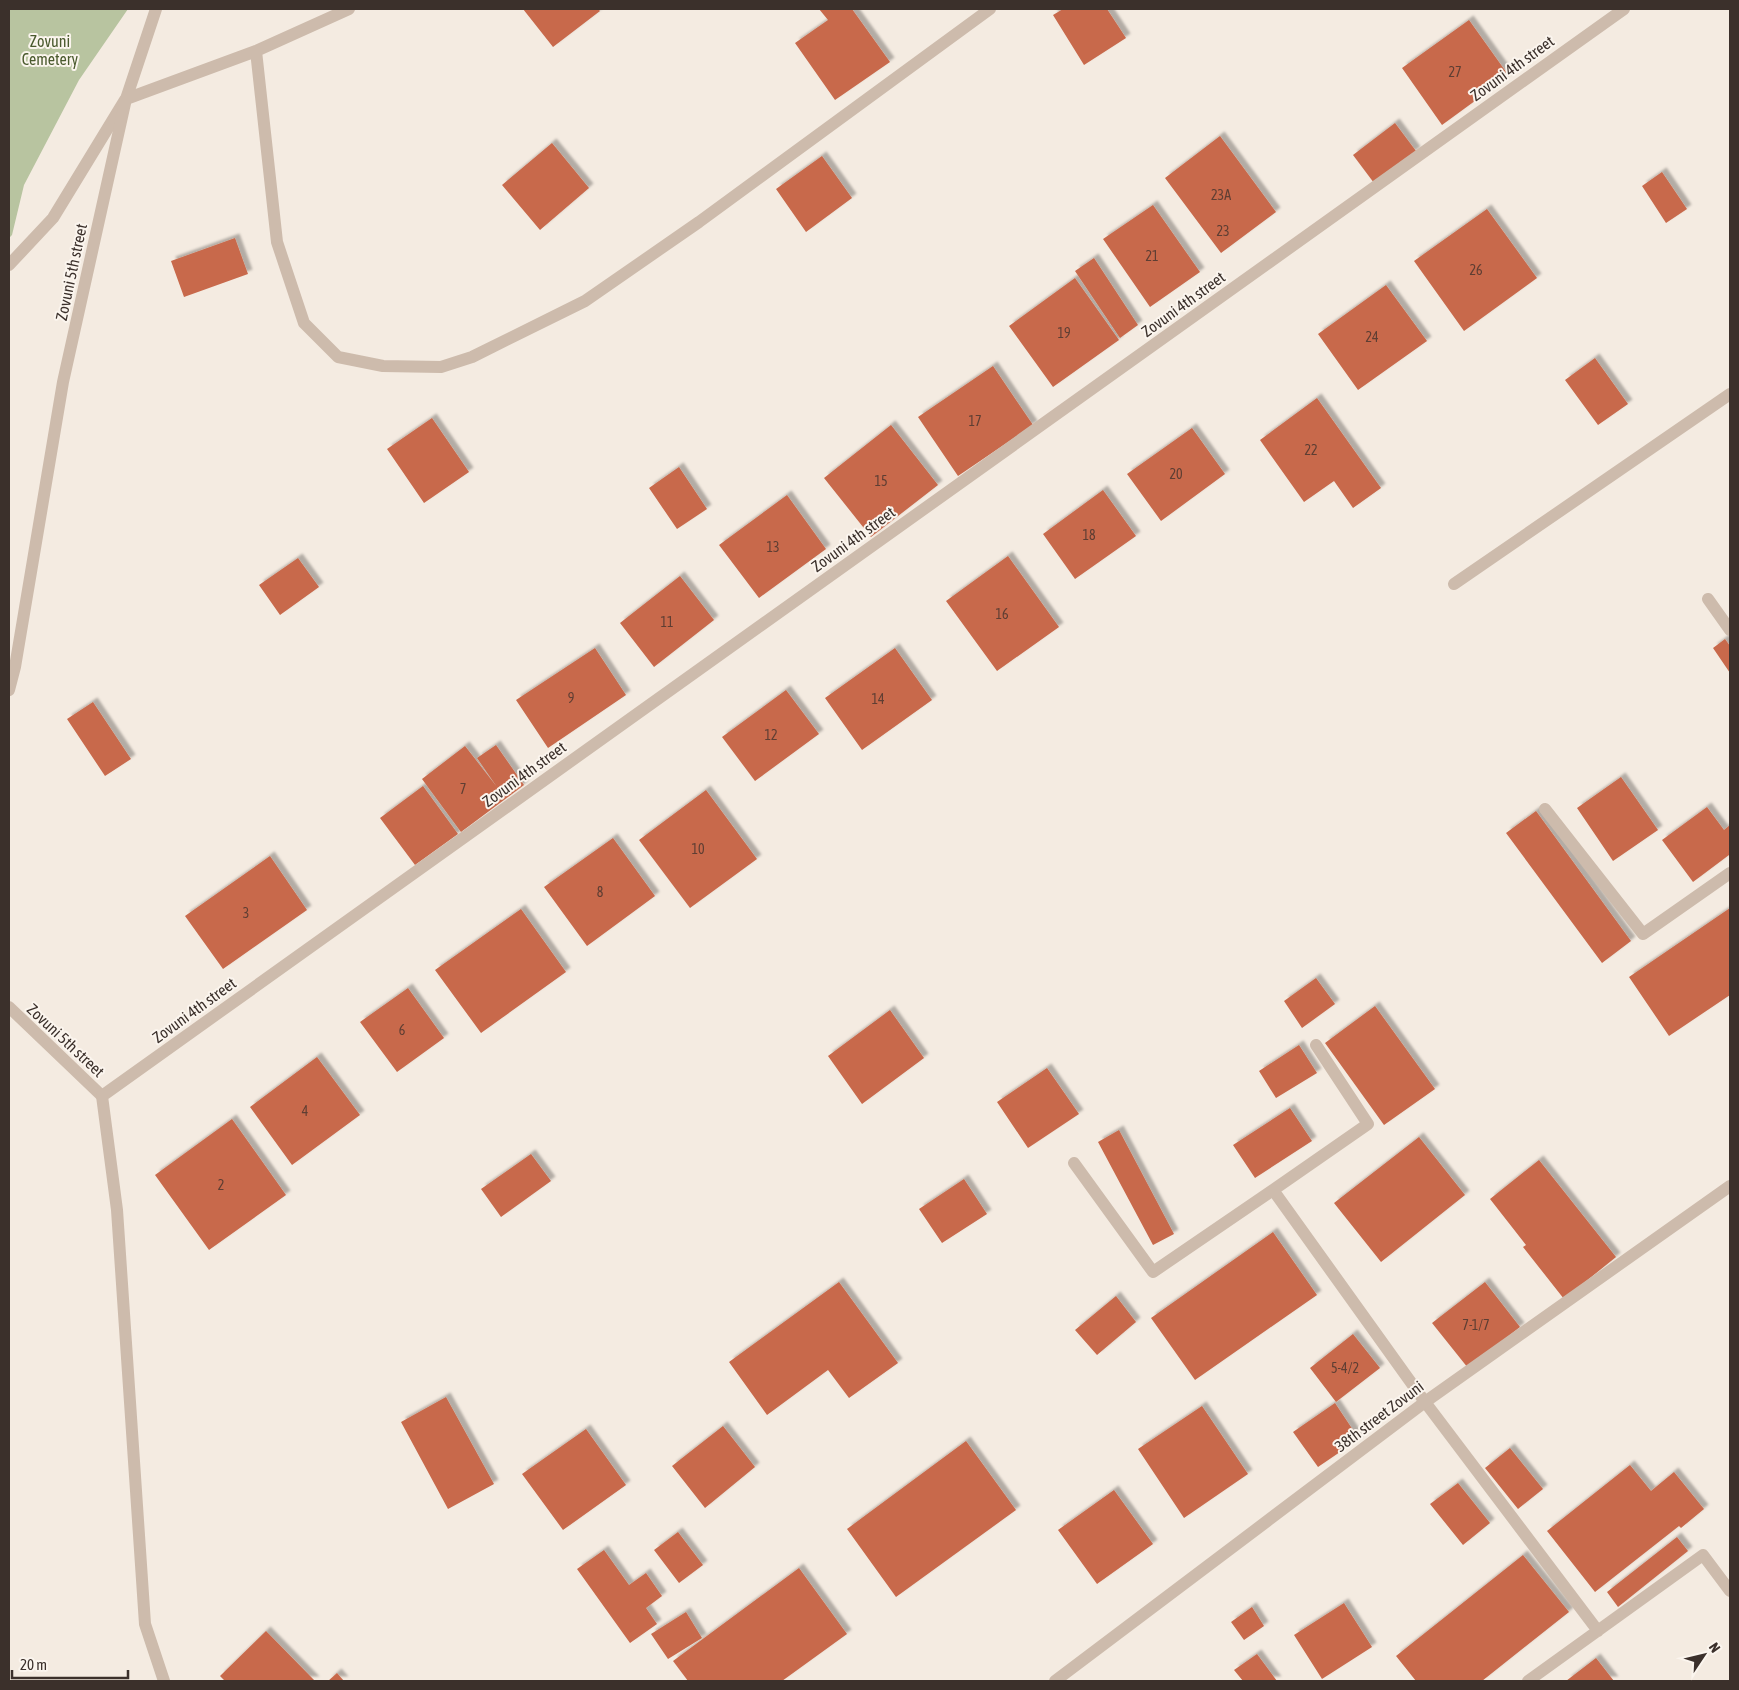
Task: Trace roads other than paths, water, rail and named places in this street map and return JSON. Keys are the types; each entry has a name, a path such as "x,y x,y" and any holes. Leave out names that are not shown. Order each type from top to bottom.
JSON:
{"street":[{"path":"9,265 53,218 126,99 156,9"},
{"path":"126,99 256,52 349,9"},
{"path":"256,52 277,242 304,324 338,357 383,366 442,367 472,357 586,301 699,222 990,9"},
{"name":"Zovuni 4th street","path":"102,1096 1624,9"},
{"name":"Zovuni 5th street","path":"9,690 15,667 63,382 126,99"},
{"path":"1454,584 1730,394"},
{"path":"1708,599 1730,630"},
{"path":"1545,809 1643,934 1730,873"},
{"name":"Zovuni 5th street","path":"10,1010 102,1096"},
{"path":"1074,1163 1153,1272 1368,1124 1316,1045"},
{"path":"102,1096 117,1210 145,1624 164,1681"},
{"name":"38th street Zovuni","path":"1055,1681 1424,1402 1730,1186"},
{"path":"1273,1190 1424,1402 1598,1631"},
{"path":"1528,1681 1703,1555 1730,1591"}],"park label":[{"name":"Zovuni Cemetery","path":"50,50"}]}
